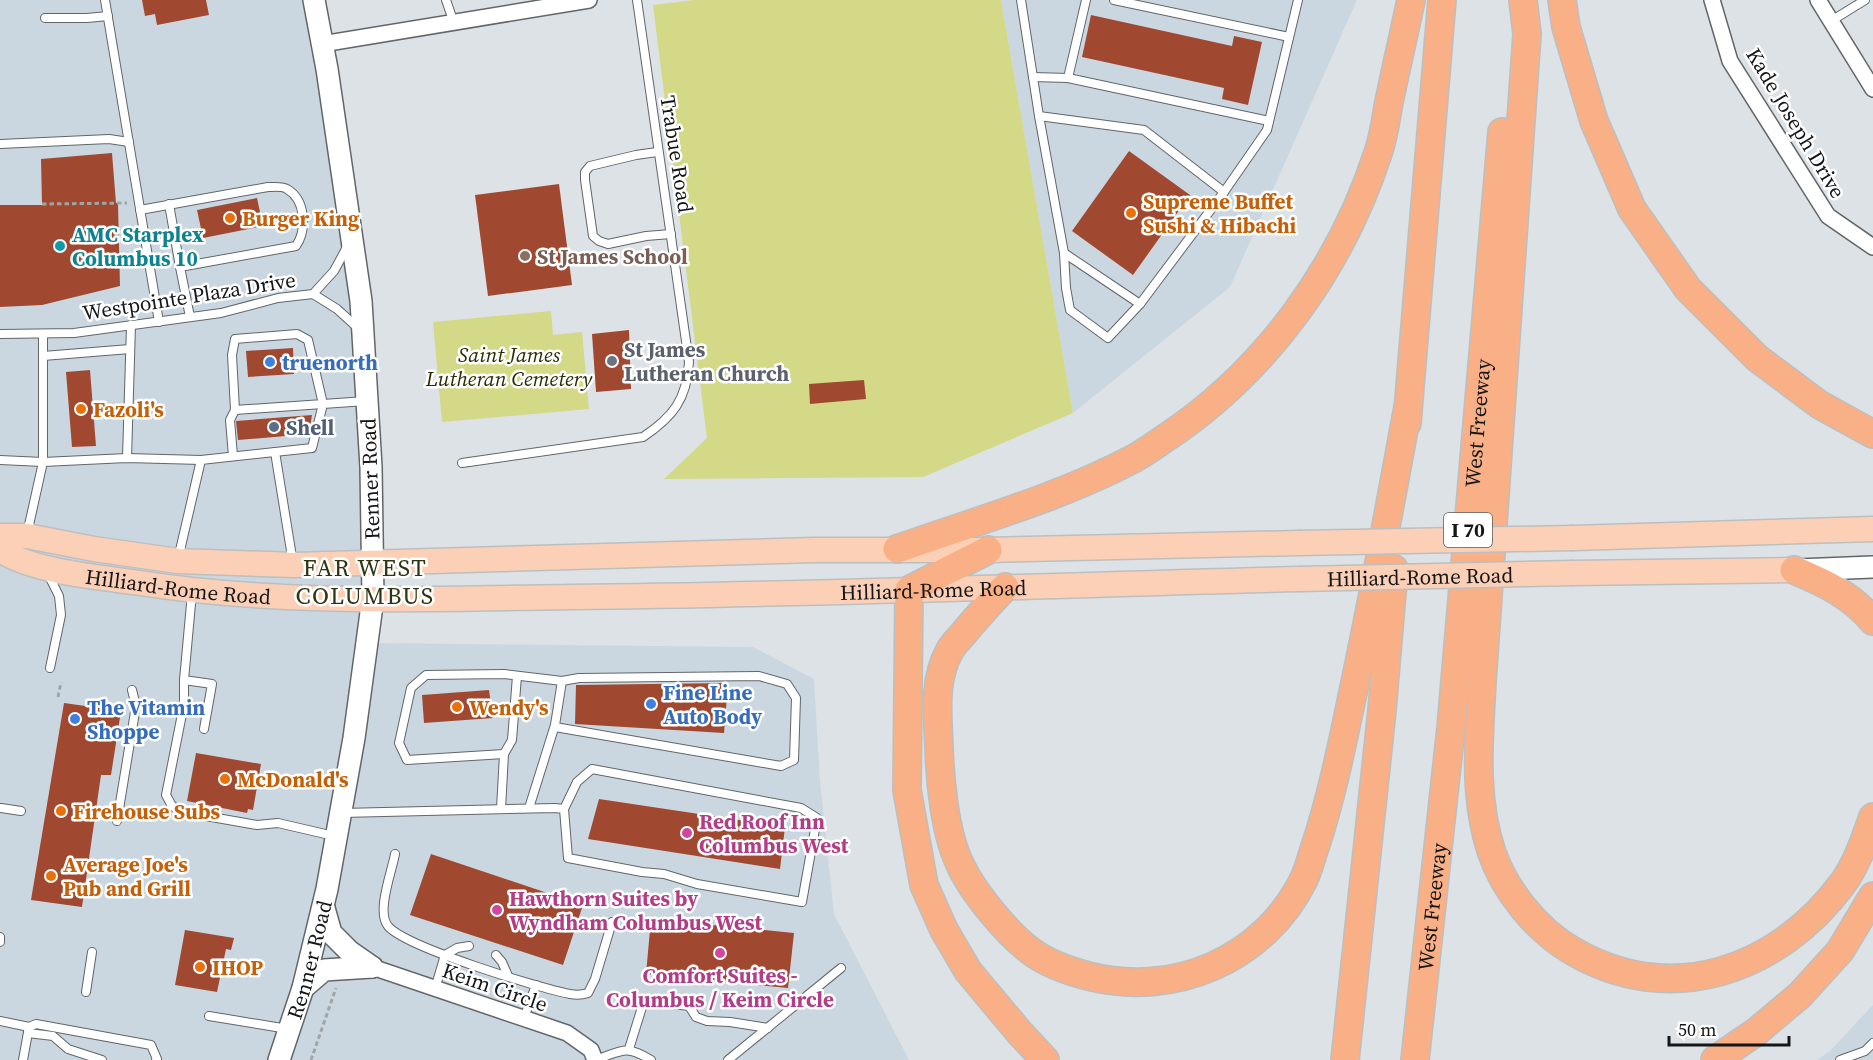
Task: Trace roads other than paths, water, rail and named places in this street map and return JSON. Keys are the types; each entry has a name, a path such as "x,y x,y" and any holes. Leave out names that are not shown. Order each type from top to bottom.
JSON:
{"highway":[{"path":"897,549 1074,487 1135,458 1217,401 1246,373 1274,342 1308,295 1340,241 1361,196 1379,149 1411,0"},
{"path":"1345,1060 1382,710 1442,0"},
{"name":"West Freeway","path":"1415,1060 1451,728 1513,0"},
{"path":"1523,0 1527,34 1478,763 1483,815 1493,854 1512,892 1536,922 1559,943 1586,959 1616,971 1649,978 1684,979 1716,973 1747,962 1776,946 1801,928 1821,909 1844,881 1863,846 1873,817"},
{"path":"1562,0 1566,27 1594,121 1632,209 1689,289 1757,358 1820,405 1873,434"},
{"path":"1005,587 949,651 940,676 937,705 940,768 952,840 959,863 982,899 1005,927 1033,953 1072,972 1105,980 1139,982 1175,980 1210,969 1238,954 1263,932 1286,909 1304,878 1325,817 1339,760 1374,596 1408,407"},
{"path":"988,550 909,590 908,790 924,885 944,930 968,971 1046,1060"},
{"path":"1794,570 1837,589 1860,605 1873,621"},
{"path":"1716,1060 1800,995 1840,951 1873,896"}],"main road":[{"name":"Renner Road","path":"279,1060 303,988 337,837 363,680 373,598 372,499 361,301 314,0"},
{"name":"Hilliard-Rome Road","path":"0,536 27,536 94,549 178,561 294,565 814,550 988,550 1573,538 1873,529"},
{"name":"Hilliard-Rome Road","path":"0,550 12,558 45,567 192,591 292,598 764,595 1300,579 1873,567"},
{"path":"323,904 331,933 349,951 372,967"},
{"path":"303,988 324,970 372,967"}],"street":[{"path":"322,44 587,0"},
{"name":"Kade Joseph Drive","path":"1712,0 1730,61 1828,216 1872,243"},
{"path":"1818,0 1873,89"},
{"name":"Keim Circle","path":"372,967 567,1034 591,1050 595,1060"}],"lane":[{"path":"105,0 159,322"},
{"path":"446,0 454,23"},
{"name":"Trabue Road","path":"462,463 643,437 662,424 679,404 688,381 689,362 657,152 637,0"},
{"path":"1020,0 1064,253 1070,310 1108,338 1140,304 1224,192 1267,130 1298,0"},
{"path":"1068,78 1086,0"},
{"path":"1114,0 1289,37"},
{"path":"1831,21 1865,0"},
{"path":"45,18 108,16"},
{"path":"1033,77 1068,78 1269,121"},
{"path":"1039,116 1144,130 1224,192"},
{"path":"0,144 109,139 129,142"},
{"path":"657,152 590,166 585,172 592,236 608,244 646,236 671,234"},
{"path":"140,206 169,204 268,187 286,188 297,197 303,219 302,236 296,246 180,267"},
{"path":"169,204 190,317"},
{"path":"352,238 334,271 313,294 337,309 363,332"},
{"path":"1064,253 1140,304"},
{"name":"Westpointe Plaza Drive","path":"0,334 74,333 131,326 221,313 278,298 313,294"},
{"path":"128,458 131,326"},
{"path":"27,536 43,462 43,334"},
{"path":"0,460 43,462 128,458 201,460 312,448 323,404 308,340 297,334 235,339 232,355 235,410 230,420 233,456"},
{"path":"43,356 130,349"},
{"path":"235,410 367,401"},
{"path":"275,452 294,565"},
{"path":"178,561 201,460"},
{"path":"45,567 59,596 61,615 50,668"},
{"path":"192,591 184,704 166,795 172,806 183,812 257,825 278,823 337,837"},
{"path":"504,754 407,760 399,742 411,688 426,675 517,676 562,681 579,678 759,676 787,684 796,698 794,760 781,766 555,727"},
{"path":"501,809 504,754 512,740 517,676"},
{"path":"184,680 212,684 204,729"},
{"path":"529,808 555,727 562,681"},
{"path":"117,821 136,706 132,690"},
{"path":"592,769 801,808 817,818 802,903 697,884 664,874 568,858 564,810 577,782 592,769"},
{"path":"1,808 21,812"},
{"path":"341,813 529,808 564,810"},
{"path":"395,854 384,905 383,915 387,926 399,935 445,955 536,985 571,994 588,993 595,979 612,922"},
{"path":"0,937 0,942"},
{"path":"435,988 445,955 457,948 469,946"},
{"path":"86,992 92,952"},
{"path":"496,955 508,976"},
{"path":"728,1060 841,968"},
{"path":"524,1018 536,985"},
{"path":"629,1049 643,1004 649,1001 689,1006 696,1017 707,1022 730,1022 768,1028"},
{"path":"209,1016 288,1029"},
{"path":"0,1021 53,1036 68,1048 102,1060"},
{"path":"23,1060 28,1030 36,1024 151,1045 156,1060"},
{"path":"1840,1060 1865,1051 1873,1043"},
{"path":"595,1060 629,1049 651,1060"}],"place":[{"name":"Supreme Buffet Sushi & Hibachi","path":"1131,213"},
{"name":"Burger King","path":"230,218"},
{"name":"AMC Starplex Columbus 10","path":"60,246"},
{"name":"St James School","path":"525,256"},
{"name":"St James Lutheran Church","path":"612,361"},
{"name":"truenorth","path":"270,362"},
{"name":"Fazoli's","path":"81,409"},
{"name":"Shell","path":"274,427"},
{"name":"Fine Line Auto Body","path":"651,704"},
{"name":"Wendy's","path":"457,707"},
{"name":"The Vitamin Shoppe","path":"75,719"},
{"name":"McDonald's","path":"225,779"},
{"name":"Firehouse Subs","path":"61,811"},
{"name":"Red Roof Inn Columbus West","path":"687,833"},
{"name":"Average Joe's Pub and Grill","path":"51,876"},
{"name":"Hawthorn Suites by Wyndham Columbus West","path":"497,910"},
{"name":"Comfort Suites - Columbus / Keim Circle","path":"720,953"},
{"name":"IHOP","path":"200,967"}],"district":[{"name":"FAR WEST COLUMBUS","path":"365,581"}],"park label":[{"name":"Saint James Lutheran Cemetery","path":"509,366"}]}
